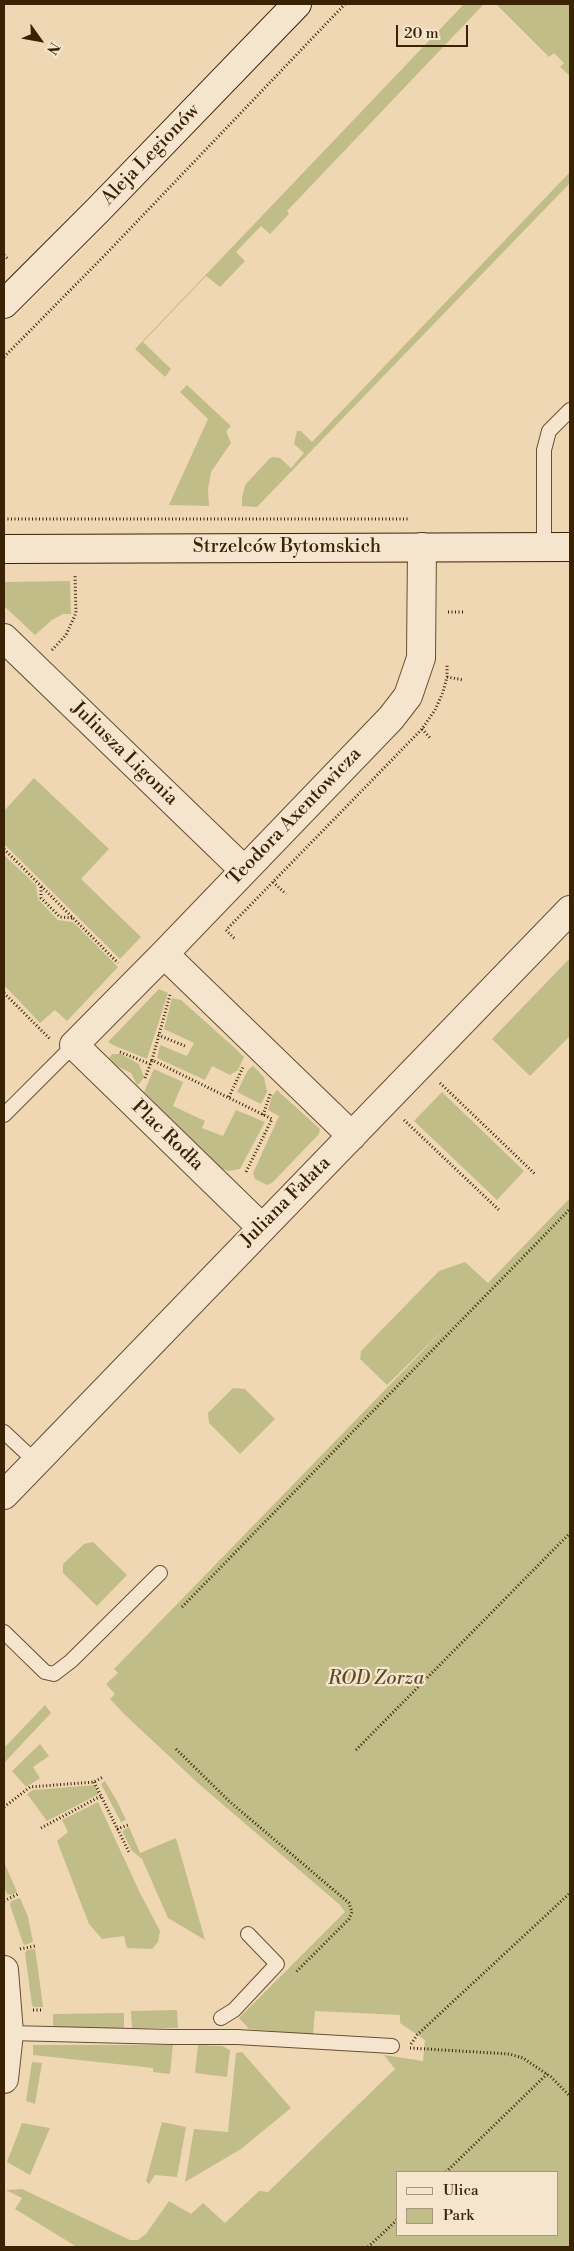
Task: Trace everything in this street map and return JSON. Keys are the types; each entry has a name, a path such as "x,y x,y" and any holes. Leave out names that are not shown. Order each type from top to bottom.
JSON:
{"street":[{"name":"Aleja Legionów","path":"4,304 98,210 297,4"},
{"name":"Teodora Axentowicza","path":"61,1040 164,954 391,718 408,696 421,658 422,546"},
{"name":"Strzelców Bytomskich","path":"4,549 557,547"},
{"name":"Juliusza Ligonia","path":"4,638 244,870"},
{"name":"Juliana Fałata","path":"4,1495 261,1227 352,1136 570,910"},
{"path":"164,954 352,1136"},
{"name":"Plac Rodła","path":"61,1040 261,1227"},
{"path":"4,2080 9,2033 12,1959"}],"lane":[{"path":"557,547 544,450 549,432 570,410"},
{"path":"4,1115 61,1040"},
{"path":"4,1432 36,1462"},
{"path":"4,1632 45,1672 54,1674 71,1661 160,1573"},
{"path":"221,2018 234,2010 277,1964 248,1934"},
{"path":"9,2033 237,2037 392,2046"}],"path":[{"path":"4,357 104,256 345,4"},
{"path":"4,255 9,260"},
{"path":"4,519 417,519"},
{"path":"47,656 66,635 76,613 75,571"},
{"path":"448,612 464,612"},
{"path":"447,677 464,680"},
{"path":"422,729 432,739"},
{"path":"4,849 123,968"},
{"path":"274,882 286,894"},
{"path":"41,885 41,898 60,917 74,918"},
{"path":"226,930 235,939"},
{"path":"4,993 61,1040"},
{"path":"170,993 152,1060 272,1119 242,1180"},
{"path":"158,1035 185,1046"},
{"path":"117,1051 150,1064"},
{"path":"229,1098 244,1065"},
{"path":"440,1083 536,1175"},
{"path":"263,1115 271,1092 276,1085"},
{"path":"404,1120 500,1211"},
{"path":"182,1607 570,1209"},
{"path":"356,1750 570,1533"},
{"path":"176,1749 229,1801 349,1903 352,1912 349,1919 293,1974"},
{"path":"4,1807 30,1787 94,1782 103,1777"},
{"path":"94,1782 129,1852"},
{"path":"41,1828 101,1796"},
{"path":"118,1829 128,1825"},
{"path":"570,1893 417,2034 409,2047 509,2054 523,2058 546,2074 570,2096"},
{"path":"4,1901 18,1894"},
{"path":"12,1959 34,1946"},
{"path":"447,2171 546,2074"},
{"path":"368,2247 396,2221"}],"green space":[{"path":"464,4 484,4 287,211 289,214 270,234 261,226 236,252 245,261 220,287 206,276 143,342 171,369 165,377 135,349"},
{"path":"496,4 570,4 570,76 560,67 564,63 554,53 549,57"},
{"path":"570,172 570,183 257,507 242,506 245,485 269,459 273,457 280,458 291,468 304,453 294,444 297,431 301,431 312,442"},
{"path":"187,385 231,426 226,431 231,443 211,472 208,489 209,506 169,505 208,419 180,392"},
{"path":"70,581 71,614 63,614 52,620 35,635 4,606 4,582"},
{"path":"34,778 109,849 81,879 141,937 120,959 4,844 4,811"},
{"path":"4,855 36,885 38,899 58,920 73,922 118,967 67,1021 55,1010 40,1023 4,985"},
{"path":"570,958 570,1036 530,1076 492,1039"},
{"path":"159,989 168,993 147,1059 108,1042"},
{"path":"172,998 181,1000 244,1057 238,1070 230,1075 212,1066 205,1080 157,1058 160,1045 187,1056 194,1043 164,1029"},
{"path":"112,1054 121,1054 139,1064 144,1077 140,1083 137,1085 131,1073 119,1067 109,1058"},
{"path":"253,1066 264,1077 267,1092 261,1104 237,1092 248,1070"},
{"path":"154,1069 183,1082 173,1106 205,1121 202,1128 223,1136 236,1110 265,1122 240,1169 229,1171 220,1168 144,1092"},
{"path":"277,1090 320,1129 319,1134 272,1183 267,1185 255,1179 253,1173 279,1116 268,1110 272,1096"},
{"path":"442,1092 524,1171 497,1200 414,1121"},
{"name":"ROD Zorza","path":"570,1198 570,2247 77,2247 15,2209 22,2198 6,2190 22,2189 130,2240 138,2240 146,2234 169,2201 191,2214 203,2203 225,2223 259,2191 268,2192 395,2069 384,2055 423,2061 425,2040 400,2023 400,2015 315,2011 313,2035 249,2029 239,2018 345,1912 340,1905 200,1785 124,1714 110,1699 115,1694 106,1684 118,1673 114,1669 445,1328 387,1385 360,1359 361,1351 439,1271 465,1262 488,1283"},
{"path":"233,1388 245,1389 275,1419 240,1454 209,1423 208,1413"},
{"path":"93,1542 127,1575 97,1606 63,1573 63,1564 84,1544"},
{"path":"45,1705 51,1713 4,1763 4,1748"},
{"path":"40,1744 49,1756 33,1767 40,1778 26,1787 12,1771"},
{"path":"105,1781 126,1820 121,1822 101,1784"},
{"path":"95,1785 99,1794 47,1821 27,1794 33,1790"},
{"path":"98,1802 140,1893 160,1931 158,1942 152,1949 127,1948 124,1936 102,1939 89,1924 57,1841 68,1832 62,1820"},
{"path":"129,1827 140,1853 176,1838 205,1940 168,1918 142,1859 132,1851 122,1831"},
{"path":"4,1862 17,1892 12,1895 7,1894 4,1886"},
{"path":"20,1898 28,1917 33,1942 25,1945 10,1905 11,1901"},
{"path":"35,1949 43,2007 34,2007 32,2005 25,1953 27,1950"},
{"path":"177,2010 178,2028 132,2028 131,2011"},
{"path":"124,2013 124,2029 53,2030 53,2014"},
{"path":"33,2045 173,2045 170,2074 153,2072 153,2068 33,2055"},
{"path":"198,2045 222,2046 230,2050 227,2077 195,2073"},
{"path":"242,2052 291,2108 241,2149 185,2182 194,2129 228,2132 236,2053"},
{"path":"32,2062 42,2063 35,2104 26,2101"},
{"path":"162,2122 186,2127 177,2177 155,2175 149,2184 146,2181"},
{"path":"22,2123 50,2128 30,2175 7,2162"}]}
